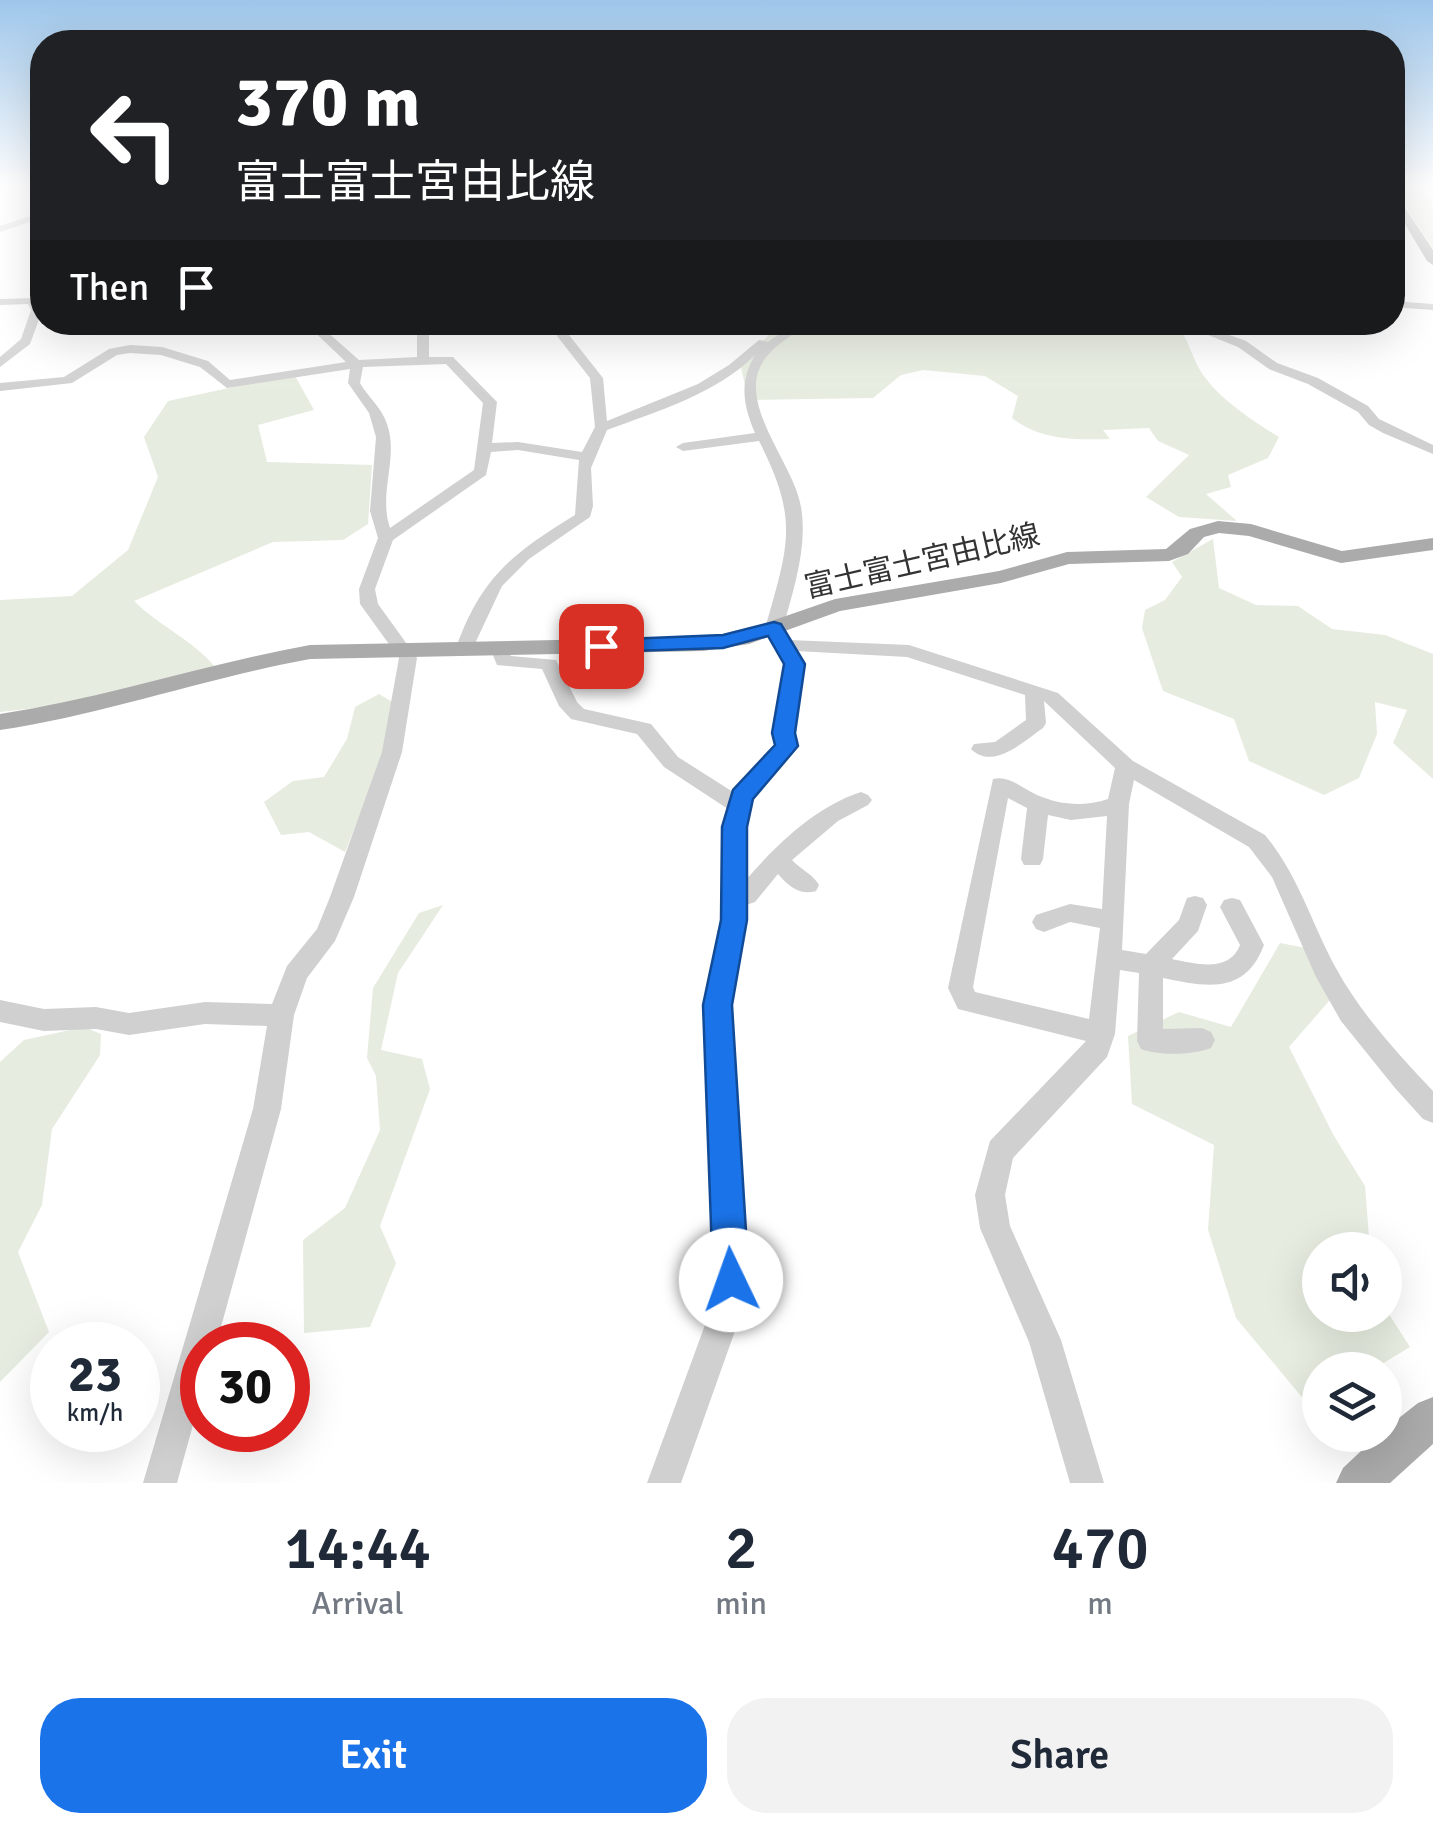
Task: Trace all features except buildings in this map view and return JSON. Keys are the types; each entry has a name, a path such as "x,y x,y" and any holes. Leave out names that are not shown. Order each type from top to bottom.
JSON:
{"main road":[{"name":"富士富士宮由比線","path":"0,722 79,710 288,654 703,644 780,637 835,605 1001,577 1068,558 1168,555 1182,550 1198,534 1218,527 1251,530 1341,557 1433,544"},
{"path":"1358,1483 1433,1418"}],"street":[{"path":"0,302 30,300"},
{"path":"1405,305 1433,306"},
{"path":"0,363 26,341 30,330"},
{"path":"323,335 356,364"},
{"path":"423,335 424,361"},
{"path":"563,335 592,368 598,382 596,409 602,427"},
{"path":"465,648 474,619 505,567 582,516 588,504 582,478 586,457 602,427 660,406 732,369 750,350 779,335"},
{"path":"664,1483 725,1314 731,1280 717,1005 734,920 738,805 786,746 784,733 795,664 780,637 795,537 792,495 752,413 753,372 758,360 787,335"},
{"path":"1217,335 1242,344 1273,366 1313,381 1363,409 1374,422 1433,450"},
{"path":"0,387 67,380 122,350 162,351 204,364 227,384 356,364 456,363 464,377 490,402 481,472 386,538 367,589 369,604 408,658 392,752 327,934 296,973 282,1016 267,1109 160,1483"},
{"path":"356,364 354,383 378,414 384,439 376,498 378,519 386,538"},
{"path":"683,447 763,436"},
{"path":"486,448 518,446 586,457"},
{"path":"780,637 909,652 1034,690 1060,702 1126,766 1257,841 1272,858 1342,1003 1433,1110"},
{"path":"500,648 504,661 549,664 569,706 578,714 644,729 672,762 738,805"},
{"path":"981,749 999,749 1036,723 1034,690"},
{"path":"1088,1483 1045,1340 995,1228 990,1195 1000,1151 1098,1049 1113,921 1118,804 1126,766"},
{"path":"1102,1034 967,1001 960,988 1000,784 1038,805 1072,814 1118,804"},
{"path":"733,895 747,896 778,860 847,804 860,800"},
{"path":"1032,859 1038,805"},
{"path":"778,860 796,879 808,884"},
{"path":"1195,905 1190,924 1151,965 1150,1042 1202,1040"},
{"path":"1109,958 1222,976 1243,966 1252,945 1232,907"},
{"path":"1056,912 1113,921"},
{"path":"0,1011 44,1020 96,1018 128,1024 205,1013 282,1016"}],"shaded area":[{"path":"769,335 1183,335 1200,370 1215,389 1279,437 1268,458 1228,475 1231,487 1206,494 1237,521 1179,517 1146,497 1189,455 1158,441 1149,428 1103,430 1110,439 1046,435 1012,418 1018,396 985,376 923,370 901,375 873,398 748,400 740,362"},
{"path":"294,374 314,410 258,425 267,462 372,465 368,524 343,540 273,542 134,601 216,668 69,704 0,712 0,600 72,596 128,550 158,477 144,437 168,401"},
{"path":"1213,539 1219,588 1256,605 1298,606 1332,629 1385,635 1433,654 1433,779 1393,743 1407,710 1375,702 1377,734 1359,778 1324,795 1249,761 1234,719 1163,691 1142,628 1145,610 1165,600 1182,577 1172,562"},
{"path":"379,694 394,703 381,762 345,852 309,832 281,835 264,802 293,781 324,777 347,739 355,707"},
{"path":"443,905 398,973 381,1050 422,1059 430,1089 380,1226 396,1263 370,1327 310,1332 310,1322 304,1322 303,1240 345,1208 380,1130 376,1076 367,1058 373,988 419,913"},
{"path":"1280,943 1306,948 1336,993 1289,1047 1334,1136 1365,1186 1369,1232 1302,1232 1302,1332 1400,1332 1410,1347 1402,1352 1302,1352 1302,1397 1236,1318 1208,1230 1214,1145 1132,1104 1128,1036 1179,1012 1231,1027"},
{"path":"84,1027 101,1034 100,1055 52,1129 42,1205 18,1252 45,1322 30,1322 30,1351 0,1382 0,1062 24,1040"}],"route":[{"path":"601,646 723,642 774,628 795,664 784,733 786,746 781,757 742,796 734,827 734,920 717,1005 731,1280"}]}
